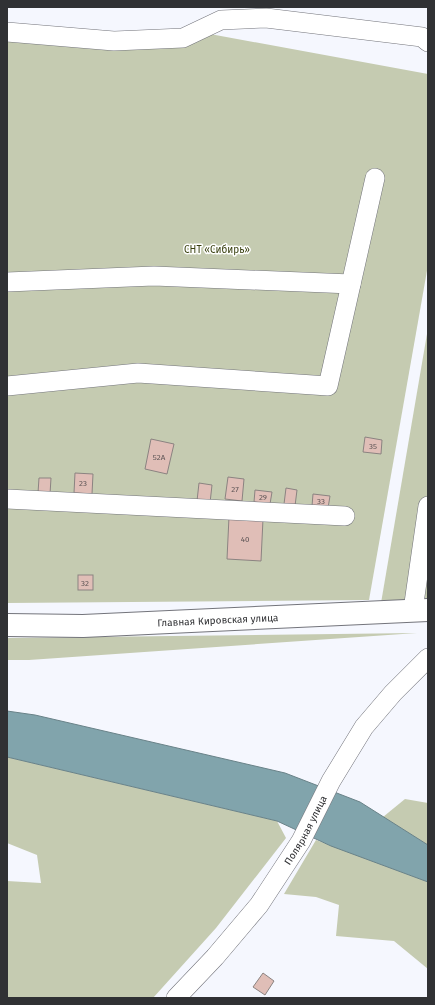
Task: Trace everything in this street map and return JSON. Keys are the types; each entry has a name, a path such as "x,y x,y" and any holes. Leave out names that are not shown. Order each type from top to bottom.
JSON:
{"main road":[{"name":"Главная Кировская улица","path":"7,626 83,626 421,610"}],"street":[{"path":"7,32 114,41 183,38 221,20 266,13 422,38 428,42"},
{"path":"7,386 138,373 328,386 375,178"},
{"path":"7,282 154,276 351,284"},
{"path":"7,499 345,516"},
{"path":"421,610 428,506"},
{"name":"Полярная улица","path":"176,998 215,957 259,905 301,841 331,781 364,727 379,708 428,658"}],"green space":[{"name":"СНТ «Сибирь»","path":"7,34 210,34 428,74 428,265 369,600 7,603"},
{"path":"428,328 428,601 381,603"},
{"path":"417,633 29,660 7,660 7,638"},
{"path":"7,757 277,821 286,838 216,928 153,998 7,998 7,881 41,883 37,855 7,843"},
{"path":"405,799 428,803 428,845 383,817"},
{"path":"316,840 428,882 428,969 394,941 336,936 339,905 316,897 284,894"}],"water":[{"path":"7,711 35,715 285,773 360,802 428,845 428,882 331,846 277,821 7,757"}],"building":[{"path":"365,437 382,440 381,454 363,452"},
{"path":"151,439 174,444 167,474 145,469"},
{"path":"75,473 93,474 92,494 74,493"},
{"path":"228,477 244,479 242,501 225,499"},
{"path":"39,478 51,478 50,494 38,493"},
{"path":"199,483 212,485 210,503 197,501"},
{"path":"286,488 297,490 295,506 284,504"},
{"path":"255,490 272,492 270,504 254,502"},
{"path":"313,494 330,496 328,508 312,506"},
{"path":"229,517 263,519 261,561 227,559"},
{"path":"78,575 93,575 93,590 78,590"},
{"path":"263,973 274,981 265,995 253,987"}]}
